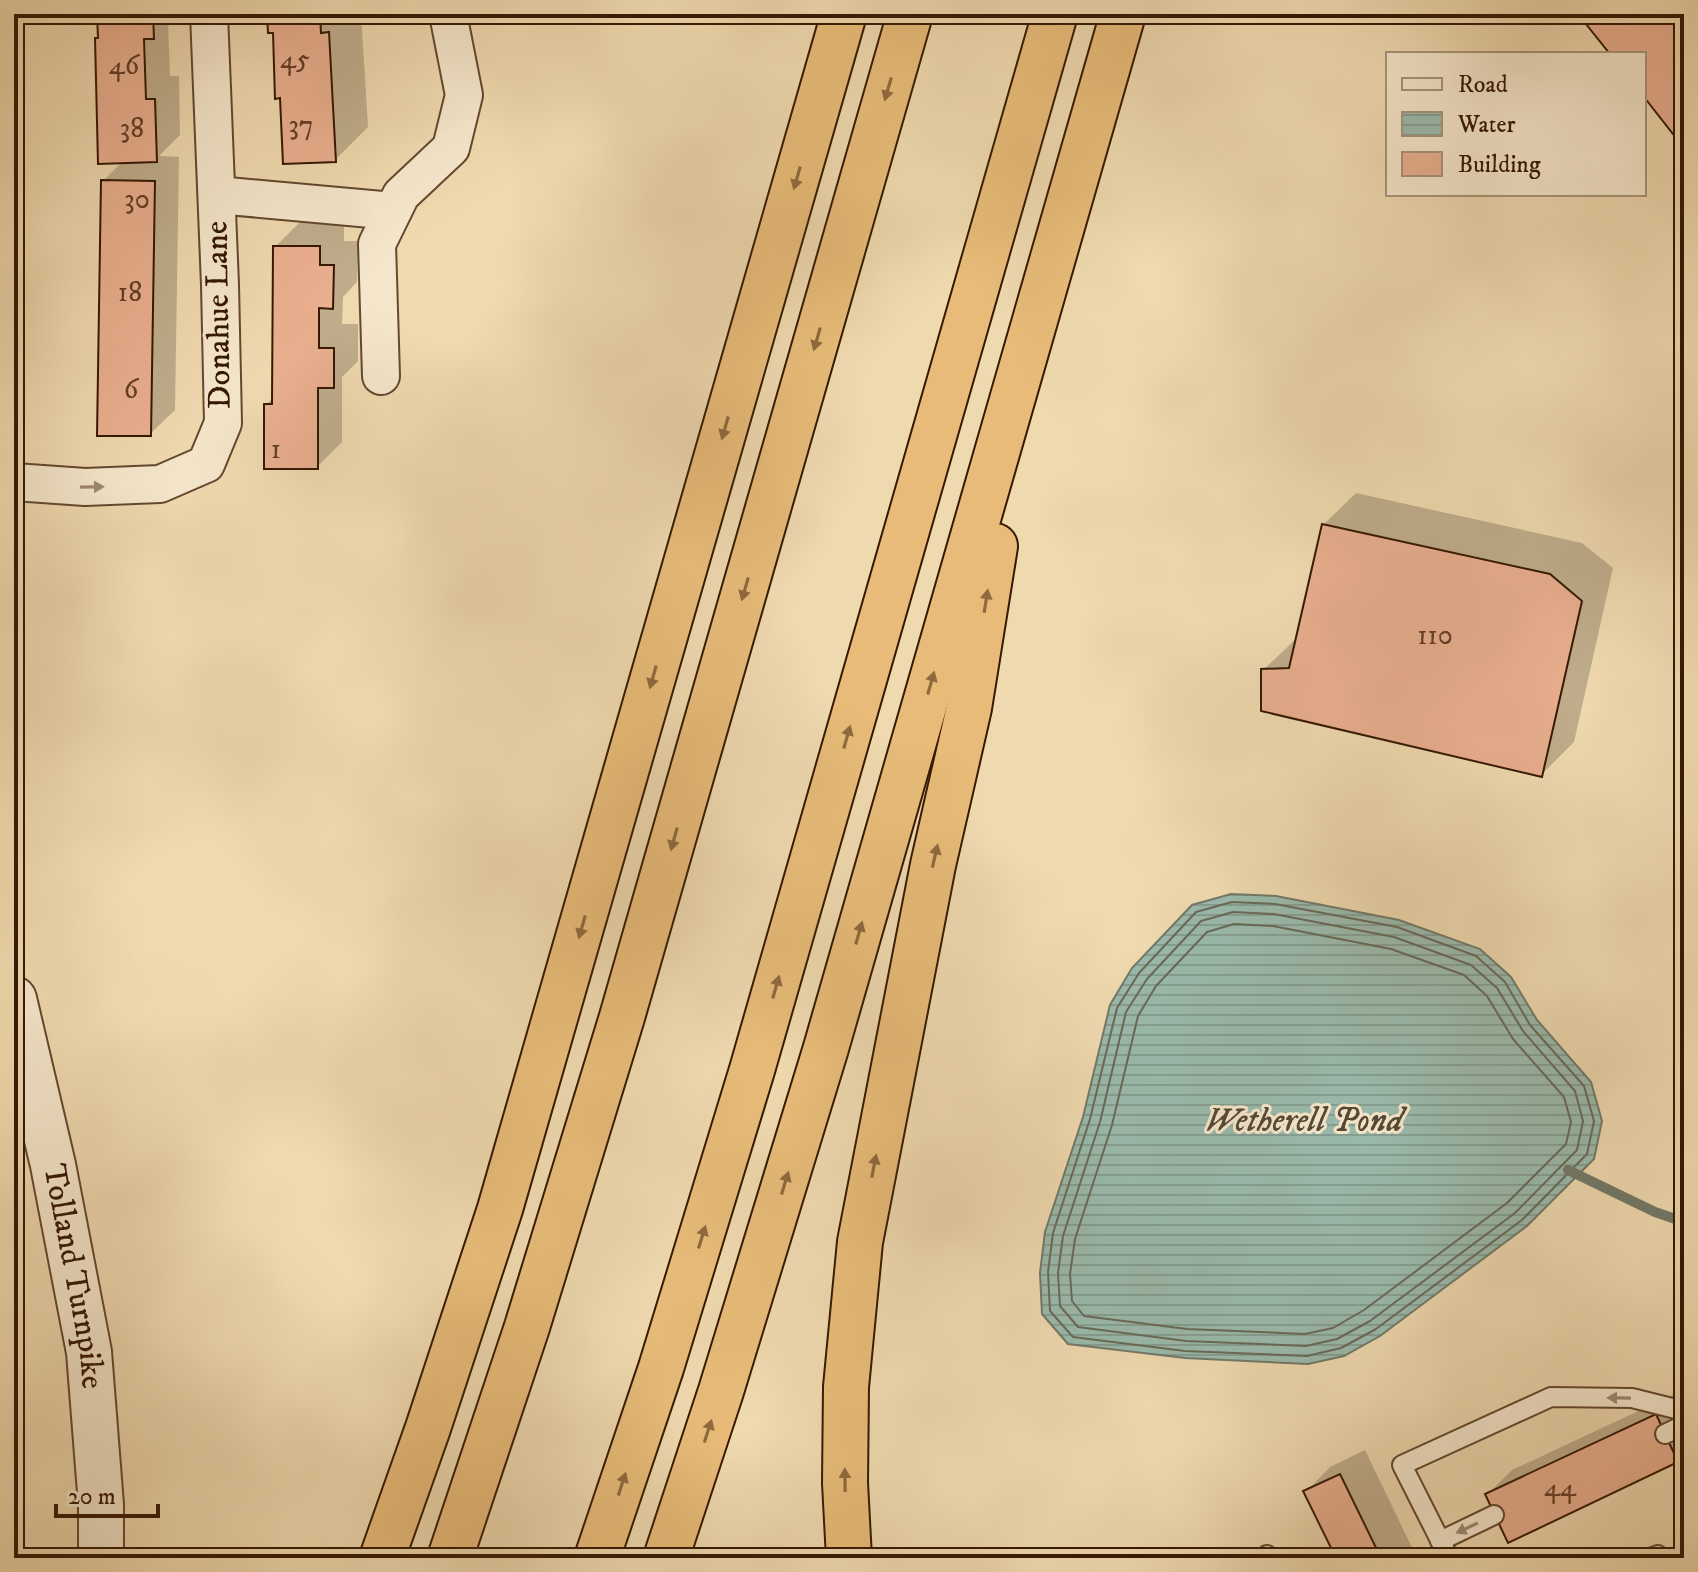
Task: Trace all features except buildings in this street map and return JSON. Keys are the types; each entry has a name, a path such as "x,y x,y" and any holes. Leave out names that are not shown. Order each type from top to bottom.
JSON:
{"highway":[{"path":"382,1558 433,1415 500,1209 844,14"},
{"path":"450,1558 523,1342 618,1032 910,14"},
{"path":"597,1558 661,1368 752,1070 1055,14"},
{"path":"666,1558 721,1391 826,1048 1123,14"},
{"path":"849,1558 845,1483 846,1387 860,1242 930,881 969,708 1024,360"}],"street":[{"name":"Donahue Lane","path":"14,482 85,487 160,484 206,464 223,423 209,14"},
{"path":"381,376 377,244 401,195 451,148 464,95 448,14"},
{"path":"217,195 393,211"},
{"name":"Tolland Turnpike","path":"14,999 53,1165 89,1352 101,1505 101,1558"}],"lane":[{"path":"1449,1558 1402,1465 1551,1397 1632,1398 1684,1411"},
{"path":"1665,1434 1684,1425"},
{"path":"1440,1541 1494,1515"}],"water":[{"name":"Wetherell Pond","path":"1231,894 1276,896 1399,920 1480,949 1511,977 1537,1020 1591,1082 1602,1121 1594,1159 1527,1226 1380,1336 1344,1356 1308,1364 1185,1358 1068,1344 1042,1314 1040,1273 1045,1232 1083,1117 1110,1005 1132,968 1192,905"}],"waterway":[{"path":"1568,1170 1655,1212 1684,1222"}]}
